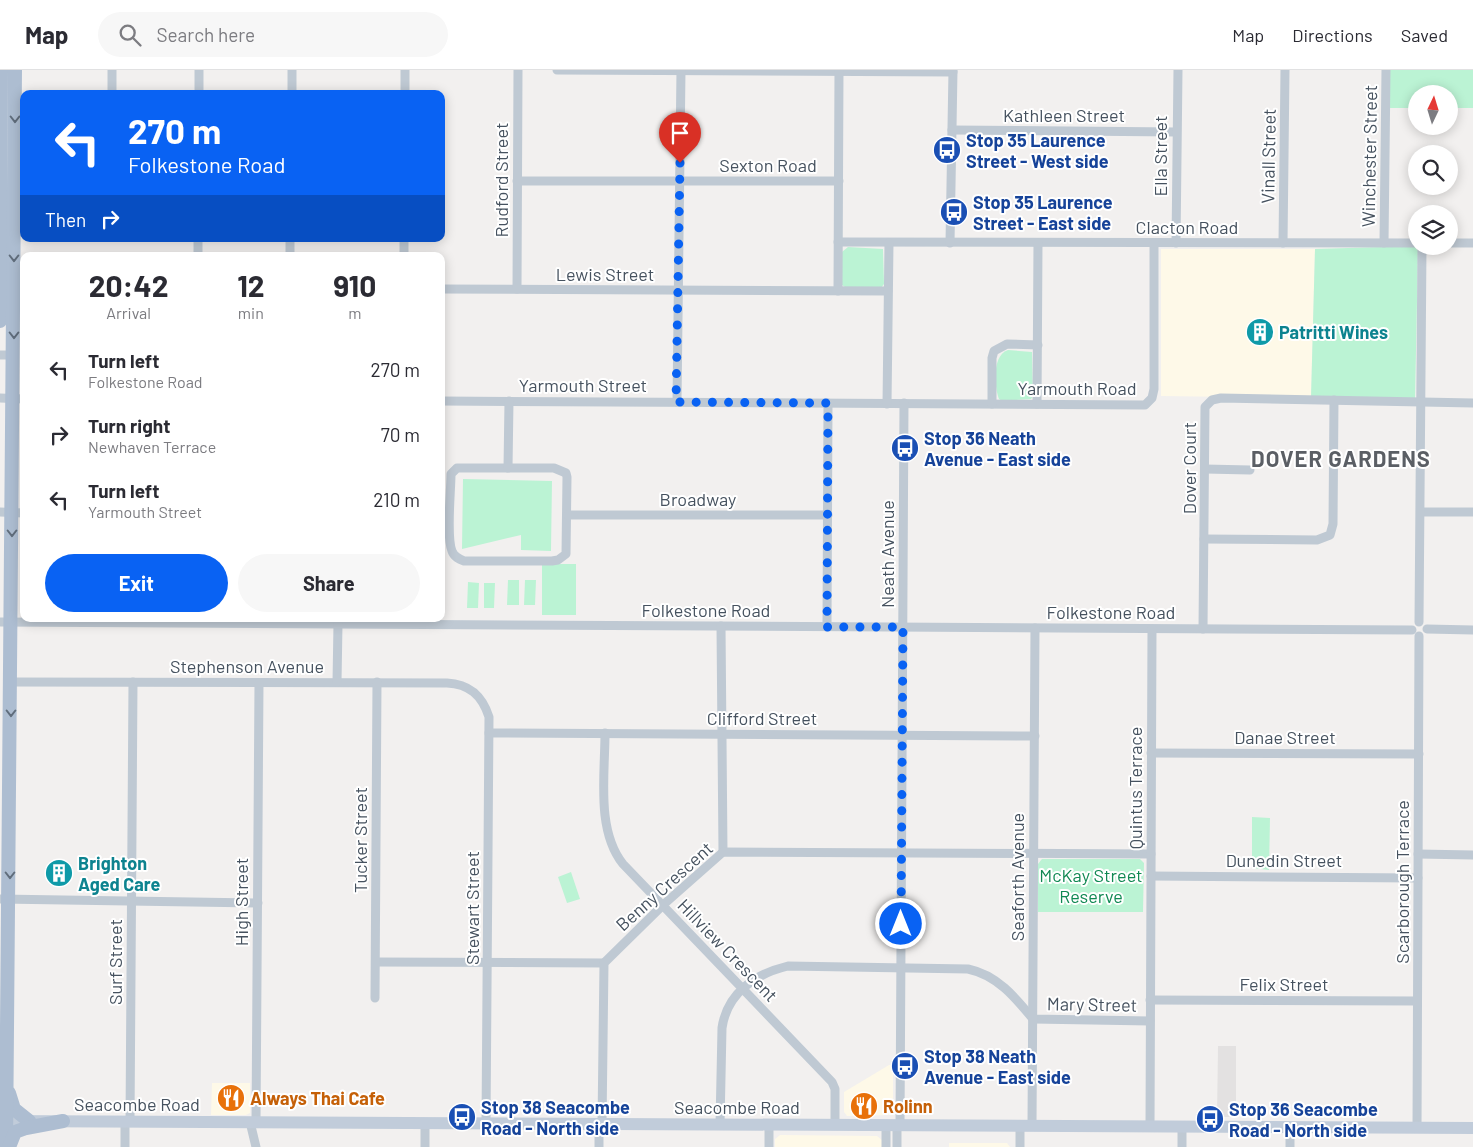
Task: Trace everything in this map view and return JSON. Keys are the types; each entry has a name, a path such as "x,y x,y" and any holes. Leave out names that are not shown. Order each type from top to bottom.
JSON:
{"main road":[{"path":"1,70 5,199 13,287 7,355 12,398 12,512 6,617 11,682 5,899 6,1077 3,1121 6,1147"},
{"path":"5,199 15,70"},
{"path":"0,321 13,287"},
{"path":"6,1077 11,1103 29,1121"},
{"name":"Seacombe Road","path":"3,1121 1473,1128"},
{"path":"10,1147 15,1132 63,1121"}],"street":[{"path":"112,70 112,90"},
{"path":"199,70 199,90"},
{"path":"292,70 292,90"},
{"path":"405,70 405,90"},
{"name":"Rudford Street","path":"517,289 518,70"},
{"path":"558,70 953,71 950,243"},
{"path":"676,402 681,70"},
{"name":"Ella Street","path":"1176,243 1178,70"},
{"name":"Vinall Street","path":"1283,243 1285,70"},
{"name":"Winchester Street","path":"1384,243 1386,70"},
{"path":"838,291 839,71"},
{"name":"Kathleen Street","path":"952,130 1176,132"},
{"name":"Sexton Road","path":"517,181 838,181"},
{"name":"Clacton Road","path":"838,242 1408,243"},
{"path":"887,404 889,243"},
{"path":"1037,404 1038,243"},
{"name":"Yarmouth Road","path":"904,403 1141,405 1151,401 1154,389 1154,243"},
{"path":"1458,243 1473,243"},
{"path":"1422,255 1419,622 1415,624 1416,633 1425,634 1427,629"},
{"name":"Lewis Street","path":"445,289 888,291"},
{"path":"992,404 992,358 994,351 1000,346 1007,344 1038,345"},
{"name":"Dover Court","path":"1203,629 1205,406 1212,400 1473,402"},
{"path":"1204,539 1313,540 1324,539 1330,535 1333,524 1334,400"},
{"name":"Yarmouth Street","path":"445,401 904,403"},
{"path":"508,468 509,401"},
{"path":"827,627 828,403"},
{"name":"Neath Avenue","path":"894,1125 901,967 904,403"},
{"path":"457,468 554,468 562,470 567,477 568,550 564,557 558,560 473,561 458,559 452,552 446,514 453,470 457,468"},
{"path":"1205,469 1250,470"},
{"path":"1421,512 1473,512"},
{"name":"Broadway","path":"568,515 828,515"},
{"name":"Folkestone Road","path":"6,617 20,617"},
{"name":"Folkestone Road","path":"243,622 1203,629 1416,633"},
{"path":"1419,622 1425,625 1427,629"},
{"path":"337,682 338,624"},
{"path":"722,626 723,852"},
{"name":"Seaforth Avenue","path":"1020,1147 1026,1126 1033,1019 1035,628"},
{"name":"Quintus Terrace","path":"1150,1126 1152,629"},
{"path":"1427,629 1473,630"},
{"name":"Scarborough Terrace","path":"1416,633 1419,754 1417,1128"},
{"name":"Stephenson Avenue","path":"11,682 454,683 469,688 478,696"},
{"name":"Surf Street","path":"125,1147 131,901 133,682"},
{"name":"Tucker Street","path":"375,998 377,682"},
{"name":"High Street","path":"256,1147 253,1122 258,903 259,683"},
{"name":"Stewart Street","path":"478,696 485,705 489,717 486,1124"},
{"name":"Clifford Street","path":"489,733 1034,736"},
{"name":"Hillview Crescent","path":"605,733 606,825 610,843 623,864 834,1086 835,1125"},
{"name":"Danae Street","path":"1151,753 1419,754"},
{"name":"Benny Crescent","path":"604,963 663,905 723,852 1151,854"},
{"path":"1418,854 1473,855"},
{"name":"Dunedin Street","path":"1151,876 1418,878"},
{"path":"5,899 258,903"},
{"path":"376,962 604,963 599,1147"},
{"path":"720,1125 722,1028 727,1009 742,988 767,972 788,966 961,968 985,973 1018,1000 1033,1019"},
{"name":"Felix Street","path":"1150,1000 1417,1001"},
{"name":"Mary Street","path":"1033,1019 1150,1021"},
{"path":"425,1123 425,1147"},
{"path":"768,1147 769,1125"},
{"path":"886,1147 894,1125"},
{"path":"894,1125 897,1147"},
{"path":"1182,1127 1182,1147"},
{"path":"1290,1127 1290,1147"}],"shaded area":[{"path":"1161,249 1315,249 1311,398 1161,396"},
{"path":"1218,1046 1236,1046 1236,1117 1217,1117"},
{"path":"889,1065 893,1065 893,1115 847,1116 844,1112 844,1092"},
{"path":"212,1083 250,1083 250,1113 246,1115 211,1115"},
{"path":"780,1135 877,1136 882,1140 882,1147 775,1147 775,1139"},
{"path":"949,1143 1007,1143 1010,1147 949,1147"}],"green space":[{"path":"1388,70 1473,70 1473,108 1458,108 1458,85 1408,85 1408,108 1388,108"},
{"path":"1408,246 1408,255 1418,255 1415,400 1311,398 1315,249"},
{"path":"848,247 883,249 884,284 881,288 845,287 842,285 842,252"},
{"path":"1008,350 1032,352 1033,396 1031,399 1002,401 999,399 995,379 997,364 999,358"},
{"path":"463,479 552,481 551,551 521,550 521,535 462,549"},
{"path":"542,564 576,564 576,615 542,615"},
{"path":"508,580 519,580 519,605 507,605"},
{"path":"525,580 536,580 535,605 524,605"},
{"path":"468,582 479,583 478,608 467,608"},
{"path":"484,583 495,583 494,608 484,608"},
{"path":"1252,817 1270,818 1269,870 1252,868"},
{"name":"McKay Street Reserve","path":"1042,859 1140,859 1144,863 1143,912 1038,912 1038,864"},
{"path":"571,872 580,899 567,903 558,877"}],"place":[{"name":"Stop 35 Laurence Street - West side","path":"947,150"},
{"name":"Stop 35 Laurence Street - East side","path":"954,212"},
{"name":"Patritti Wines","path":"1260,332"},
{"name":"Stop 36 Neath Avenue - East side","path":"905,448"},
{"name":"Brighton Aged Care","path":"59,873"},
{"name":"Stop 38 Neath Avenue - East side","path":"905,1066"},
{"name":"Always Thai Cafe","path":"231,1098"},
{"name":"Rolinn","path":"864,1106"},
{"name":"Stop 38 Seacombe Road - North side","path":"462,1117"},
{"name":"Stop 36 Seacombe Road - North side","path":"1210,1119"}],"district":[{"name":"DOVER GARDENS","path":"1341,458"}],"route":[{"path":"680,163 676,402 828,403 827,627 903,627 901,924"}]}
